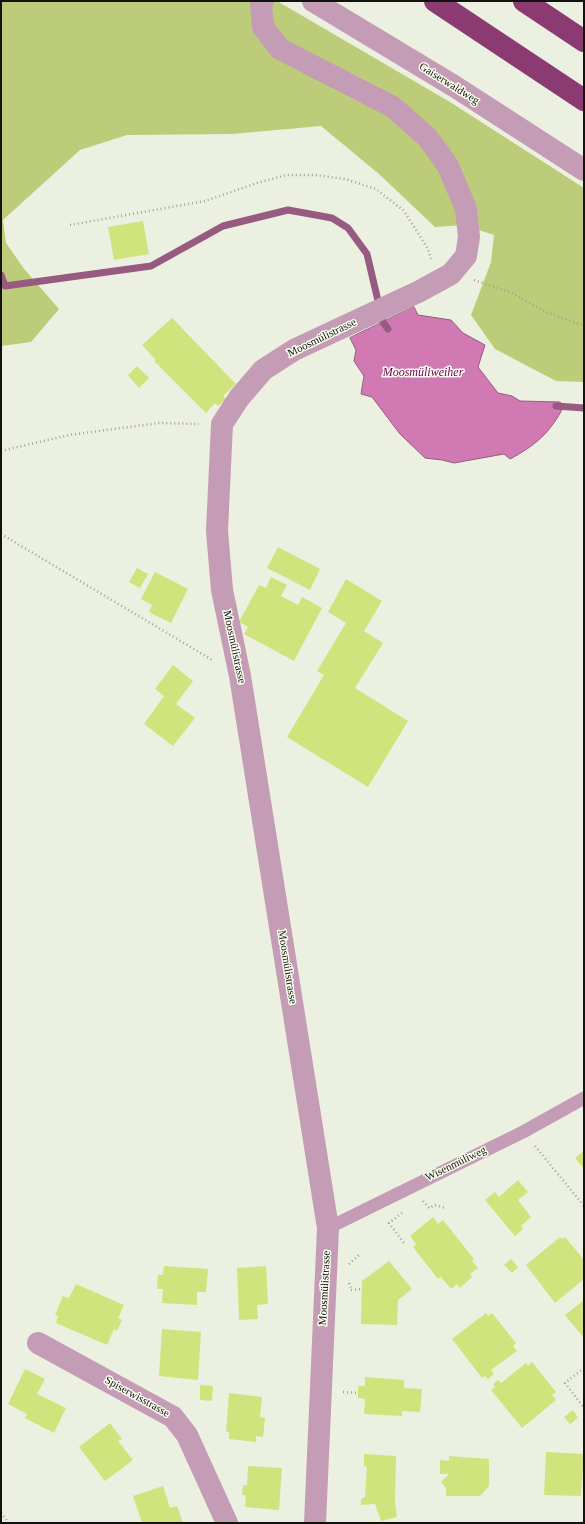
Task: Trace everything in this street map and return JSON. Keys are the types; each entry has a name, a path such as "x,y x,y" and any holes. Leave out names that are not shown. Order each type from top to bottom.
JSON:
{"highway":[{"path":"435,1 584,100"},
{"path":"524,1 584,41"}],"street":[{"name":"Moosmülistrasse","path":"263,1 261,5 263,27 280,49 393,107 432,144 448,166 466,209 469,237 466,256 436,282 335,332 294,350 263,370 239,398 222,424 217,531 222,590 240,676 328,1228 314,1523"},
{"name":"Gaiserwaldweg","path":"313,1 460,90 584,170"},
{"name":"Spiserwisstrasse","path":"38,1343 173,1417 187,1435 227,1523"}],"lane":[{"name":"Wisenmüliweg","path":"328,1228 523,1132 584,1098"}],"path":[{"path":"70,225 205,201 256,183 287,175 315,175 345,178 376,189 404,211 428,249 436,282 494,286 512,293 546,312 584,326"},
{"path":"1,451 69,435 159,423 222,424"},
{"path":"1,534 240,676"},
{"path":"523,1132 584,1206"},
{"path":"421,1198 429,1208 435,1205 445,1208"},
{"path":"404,1242 389,1223 405,1211"},
{"path":"584,1368 565,1383 584,1408"},
{"path":"1,1513 9,1523"}],"green space":[{"path":"1,1 277,1 450,102 584,188 584,382 556,381 495,349 471,315 491,262 494,235 463,225 435,227 379,174 321,126 232,134 127,135 80,150 3,220 6,243 25,270 59,309 31,342 1,346"}],"water":[{"name":"Moosmüliweiher","path":"414,307 418,315 451,320 463,333 485,345 478,367 498,393 512,396 520,401 560,402 564,406 548,431 527,449 510,459 504,454 454,463 425,458 400,434 372,397 361,394 364,376 354,361 356,350 350,338"}],"building":[{"path":"143,221 149,254 114,260 108,227"},
{"path":"172,318 236,384 223,396 226,399 218,406 215,403 206,413 154,361 156,360 142,345"},
{"path":"137,366 149,378 139,388 128,375"},
{"path":"278,547 320,569 310,590 267,568"},
{"path":"137,568 148,574 140,588 129,582"},
{"path":"155,572 188,589 171,623 149,612 152,605 141,599"},
{"path":"271,577 287,585 281,596 298,605 302,597 322,608 294,661 244,634 248,627 239,622 259,585 266,588"},
{"path":"346,579 382,601 364,631 383,643 355,688 408,721 368,787 287,737 324,675 317,671 346,623 328,612"},
{"path":"173,665 193,681 176,704 195,718 173,746 144,724 164,696 155,689"},
{"path":"584,1151 584,1169 575,1158"},
{"path":"518,1180 528,1192 518,1200 531,1217 521,1226 523,1229 515,1236 485,1200 495,1192 499,1197"},
{"path":"433,1217 438,1224 443,1220 474,1259 472,1261 478,1268 470,1274 472,1277 460,1288 457,1284 451,1289 441,1277 438,1279 413,1247 416,1244 410,1236"},
{"path":"560,1237 562,1239 565,1237 584,1260 584,1279 555,1303 526,1265"},
{"path":"511,1259 518,1267 512,1273 504,1265"},
{"path":"389,1261 412,1289 398,1300 397,1325 361,1324 362,1281"},
{"path":"164,1266 208,1269 206,1292 197,1292 197,1305 162,1303 163,1289 157,1289 158,1275 163,1275"},
{"path":"266,1266 268,1304 257,1305 258,1319 239,1320 237,1268"},
{"path":"76,1284 124,1305 118,1318 122,1320 117,1331 114,1329 107,1345 56,1323 58,1316 55,1315 63,1296 69,1298"},
{"path":"584,1300 584,1338 565,1315"},
{"path":"486,1313 488,1316 492,1313 516,1343 513,1346 517,1351 491,1370 494,1374 488,1379 485,1376 482,1378 452,1339"},
{"path":"162,1329 201,1332 198,1380 159,1376"},
{"path":"532,1362 556,1392 552,1395 556,1400 522,1428 491,1390 495,1387 493,1384 498,1380 501,1383 526,1363 528,1366"},
{"path":"25,1369 45,1379 37,1394 66,1408 54,1433 25,1418 27,1414 8,1404"},
{"path":"365,1377 404,1380 404,1388 422,1389 420,1412 402,1411 402,1416 364,1414 365,1399 358,1398 358,1386 365,1386"},
{"path":"200,1385 213,1386 212,1401 200,1400"},
{"path":"229,1393 262,1397 260,1417 265,1418 263,1437 256,1436 256,1442 229,1439 229,1432 226,1432"},
{"path":"573,1410 578,1418 570,1424 564,1417"},
{"path":"110,1423 122,1439 118,1441 133,1460 105,1481 79,1447"},
{"path":"546,1452 584,1454 581,1496 544,1495"},
{"path":"364,1454 396,1456 395,1504 397,1517 381,1521 375,1504 361,1505 361,1499 365,1497 367,1467 364,1466"},
{"path":"449,1456 489,1459 489,1486 480,1496 446,1496 446,1488 441,1482 449,1474 440,1474 440,1460 449,1461"},
{"path":"248,1466 282,1468 279,1510 245,1507 246,1495 242,1495 243,1485 247,1485"},
{"path":"163,1486 170,1508 177,1506 183,1523 142,1523 133,1496"}],"waterway":[{"path":"1,275 5,286 151,266 223,226 288,210 332,218 348,228 367,254 383,322 388,329"},
{"path":"556,406 584,408"}]}
